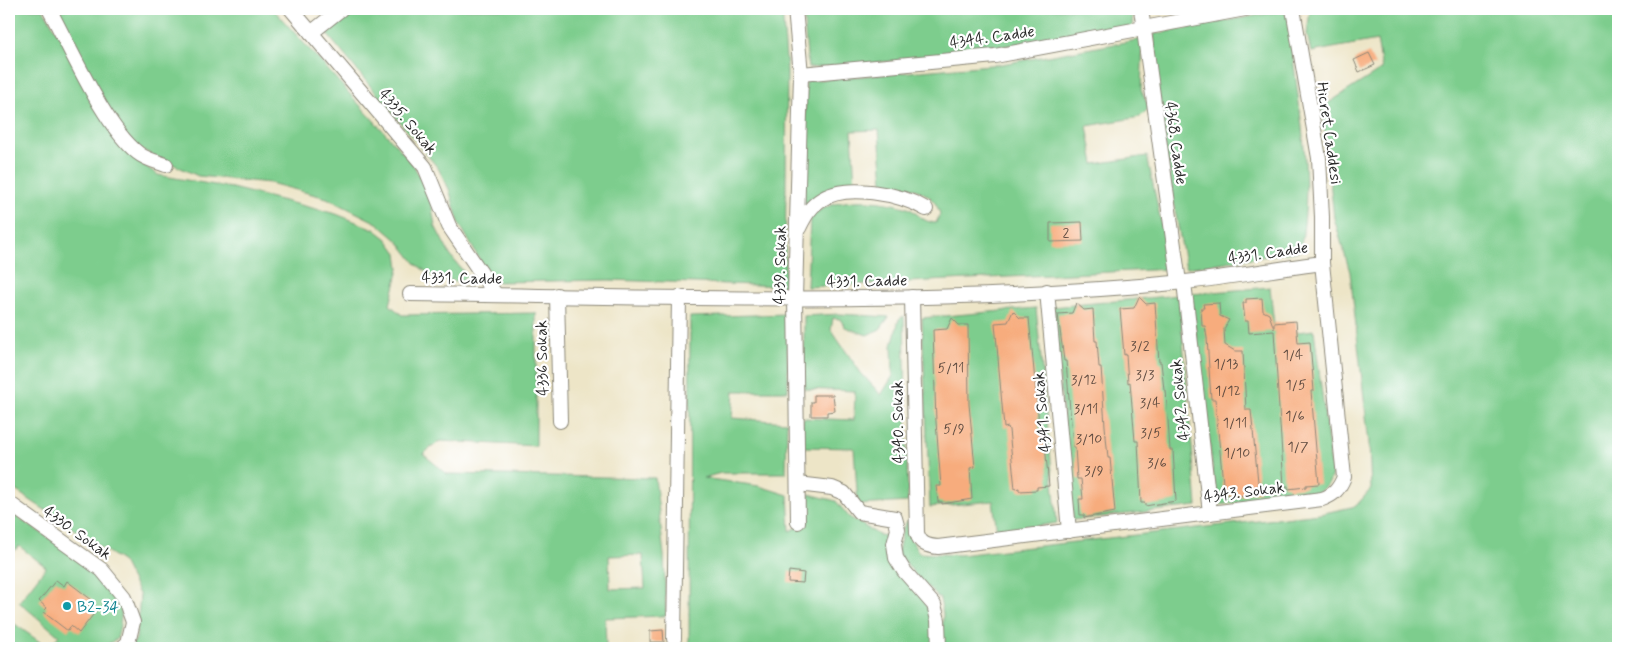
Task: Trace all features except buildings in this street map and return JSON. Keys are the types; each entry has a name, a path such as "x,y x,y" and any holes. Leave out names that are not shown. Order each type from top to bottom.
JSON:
{"street":[{"path":"49,9 105,112 122,139 139,154 166,165"},
{"name":"4335. Sokak","path":"291,9 425,167 450,226 496,295"},
{"path":"312,33 341,9"},
{"name":"4339. Sokak","path":"795,9 801,74 795,298 798,522"},
{"name":"4368. Cadde","path":"1141,9 1182,282"},
{"name":"4344. Cadde","path":"801,74 995,56 1245,9"},
{"name":"Hicret Caddesi","path":"1293,9 1319,158 1322,263"},
{"path":"797,231 809,210 820,200 833,194 892,194 912,200 926,209"},
{"name":"4331. Cadde","path":"410,294 795,298 912,297 1182,282 1322,263"},
{"name":"4343. Sokak","path":"924,544 938,547 1322,499 1331,496 1339,488 1344,477 1322,263"},
{"name":"4342. Sokak","path":"1182,282 1210,513"},
{"name":"4341. Sokak","path":"1047,291 1069,530"},
{"name":"4336 Sokak","path":"557,295 560,421"},
{"path":"674,639 678,297"},
{"name":"4340. Sokak","path":"912,297 917,533 919,540 924,544"},
{"path":"798,484 832,488 844,492 858,512 895,518 898,529 894,544 896,558 904,571 934,605 938,620 939,648"},
{"name":"4330. Sokak","path":"9,503 102,570 124,597 133,622 128,642 122,648"}],"green space":[{"path":"9,9 43,9 135,159 158,175 232,188 336,214 374,229 387,239 397,253 399,268 390,305 402,315 536,313 536,446 440,441 423,454 447,474 655,478 664,555 666,616 605,618 606,648 129,648 136,639 140,596 123,562 9,486","holes":["643,555 645,588 610,589 609,556"]},
{"path":"56,9 273,9 413,164 431,201 435,226 450,255 467,276 461,282 433,277 416,264 398,241 377,223 327,198 270,183 198,176 136,147 119,128"},
{"path":"359,9 782,9 787,70 785,286 608,280 498,282 482,264 459,223 449,189 438,168 327,34"},
{"path":"803,9 1133,9 1132,27 917,59 808,68"},
{"path":"1323,9 1618,9 1618,648 942,648 943,614 940,599 916,576 898,552 903,528 908,520 910,537 919,553 960,555 1320,514 1356,506 1371,489 1369,443 1350,272 1334,218 1322,107 1382,69 1377,40 1311,52 1307,34 1310,11"},
{"path":"1282,11 1289,17 1303,134 1306,191 1300,251 1186,268 1175,210 1158,93 1154,34"},
{"path":"1143,39 1141,90 1149,108 1140,117 1087,126 1094,164 1147,156 1171,269 807,287 810,219 818,211 841,203 868,201 905,207 926,221 936,223 940,214 932,199 925,194 909,187 883,184 879,130 852,131 855,185 833,189 821,194 814,197 803,207 806,81 1002,64"},
{"path":"1270,287 1275,335 1314,330 1332,474 1329,483 1318,493 1217,505 1191,294"},
{"path":"1179,295 1197,506 1073,520 1053,307"},
{"path":"1036,308 1057,523 997,532 993,501 930,507 922,318"},
{"path":"787,314 788,391 734,391 732,418 787,422 786,473 721,473 703,478 759,486 788,495 790,531 808,522 809,494 836,501 849,517 879,535 890,536 935,623 934,648 689,648 690,317"},
{"path":"840,314 889,317 880,329 867,335 845,327 840,319 833,318 831,330 861,373 881,395 893,376 892,346 899,319 904,316 908,502 858,505 854,448 802,447 803,418 854,420 855,391 804,389 804,316"},
{"path":"9,512 83,561 109,583 117,593 121,603 117,639 101,648 9,648 9,620 47,647 59,636 19,602 46,567 19,546 9,557"}],"place":[{"name":"B2-34","path":"67,606"}]}
